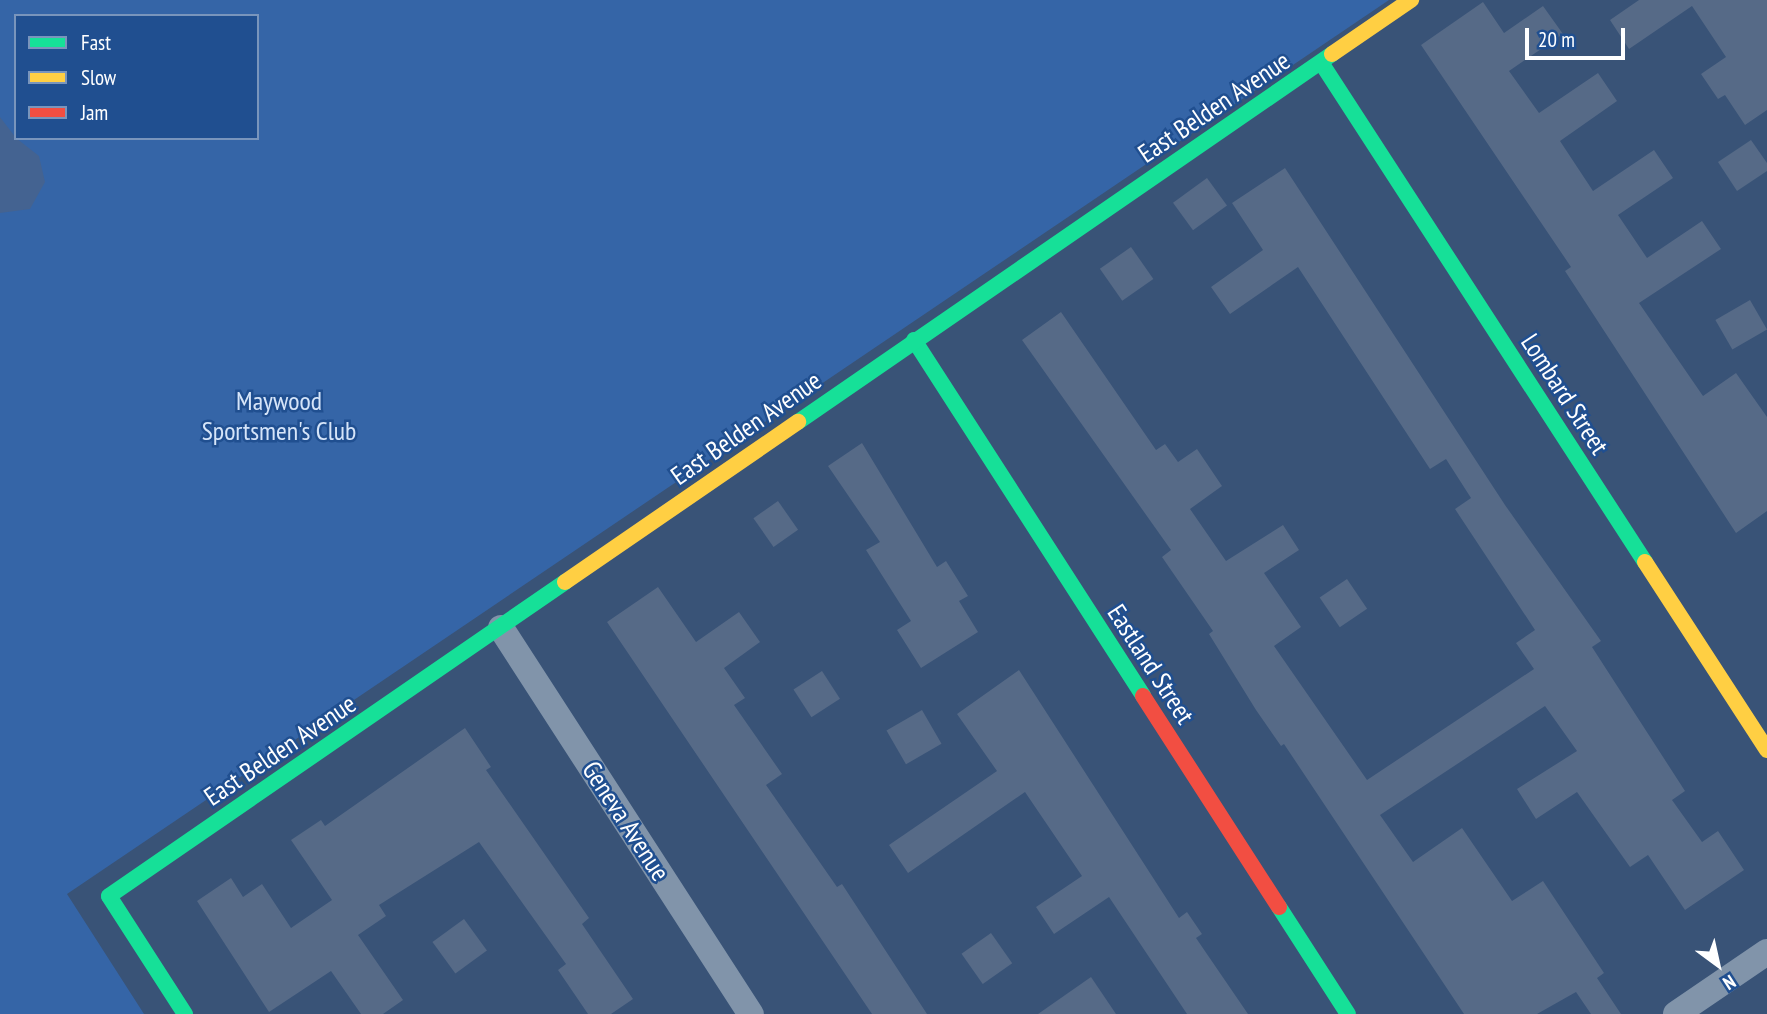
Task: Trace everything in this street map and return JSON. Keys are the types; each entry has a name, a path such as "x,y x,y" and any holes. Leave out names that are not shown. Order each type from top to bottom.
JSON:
{"street":[{"name":"East Belden Avenue","path":"186,1014 109,896 501,628 914,340 1322,64 1410,0"},
{"name":"Lombard Street","path":"1322,64 1767,750"},
{"name":"Eastland Street","path":"914,340 1348,1014"},
{"name":"Geneva Avenue","path":"501,628 751,1014"},
{"path":"1676,1014 1767,952"}],"green space":[{"name":"Maywood Sportsmen's Club","path":"0,0 1389,0 67,894 144,1014 0,1014"}],"shaded area":[{"path":"0,117 14,135 14,140 19,140 39,156 45,182 30,209 0,213"}],"building":[{"path":"1639,0 1767,0 1767,110 1745,125 1725,95 1718,99 1701,74 1726,57 1692,6 1629,49 1610,20"},
{"path":"1483,2 1504,33 1543,6 1563,34 1509,71 1539,113 1598,73 1617,101 1560,141 1593,191 1654,150 1673,178 1618,215 1647,258 1702,221 1721,249 1639,303 1703,396 1736,373 1767,417 1767,511 1736,533 1565,271 1571,267 1421,45"},
{"path":"1751,140 1767,163 1767,171 1737,191 1718,162"},
{"path":"1285,168 1505,505 1601,641 1592,647 1685,791 1672,800 1702,842 1718,831 1744,870 1685,910 1648,855 1630,867 1577,792 1536,819 1517,789 1577,751 1545,706 1380,815 1413,862 1462,828 1512,901 1543,881 1604,973 1597,978 1621,1014 1591,1014 1576,992 1537,1014 1464,1014 1284,744 1281,746 1256,710 1209,634 1213,631 1162,557 1171,550 1022,340 1061,312 1156,450 1165,444 1178,462 1197,449 1222,486 1190,509 1226,561 1283,525 1299,550 1264,573 1301,627 1274,646 1367,780 1534,669 1516,643 1535,630 1455,509 1471,498 1446,459 1430,469 1298,267 1230,314 1211,287 1263,250 1232,203"},
{"path":"1207,178 1227,206 1193,230 1173,203"},
{"path":"1131,247 1153,279 1122,301 1100,269"},
{"path":"1750,300 1767,329 1732,349 1715,320"},
{"path":"862,443 937,567 946,561 968,596 959,601 978,632 921,668 897,630 911,621 866,550 880,542 828,466"},
{"path":"778,501 798,530 774,547 753,518"},
{"path":"1347,579 1367,609 1340,627 1320,597"},
{"path":"658,587 696,642 739,612 760,642 724,668 745,698 734,705 782,774 766,785 837,887 842,884 927,1014 872,1014 607,622"},
{"path":"1019,670 1179,918 1187,912 1202,934 1196,938 1248,1014 1187,1014 1109,897 1054,934 1036,907 1082,876 1025,792 908,873 889,845 997,771 957,714"},
{"path":"822,671 840,699 811,717 793,690"},
{"path":"922,710 942,744 906,764 886,730"},
{"path":"465,728 491,767 486,770 589,918 582,924 633,999 611,1014 588,1014 558,970 566,964 479,842 379,905 386,916 358,935 403,1000 383,1014 361,1014 331,971 269,1012 197,901 231,878 243,897 262,884 291,928 332,900 291,840 321,820 325,826"},
{"path":"464,919 487,951 455,973 432,942"},
{"path":"991,933 1012,963 983,984 962,954"},
{"path":"1091,977 1116,1014 1038,1014"}],"traffic: fast":[{"path":"798,422 1332,54"},
{"path":"1322,64 1645,562"},
{"path":"914,340 1143,696"},
{"path":"185,1014 109,896 565,582"},
{"path":"1279,907 1348,1014"}],"traffic: slow":[{"path":"1332,54 1411,0"},
{"path":"565,582 798,422"},
{"path":"1645,562 1767,750"}],"traffic: jam":[{"path":"1143,696 1279,907"}]}
